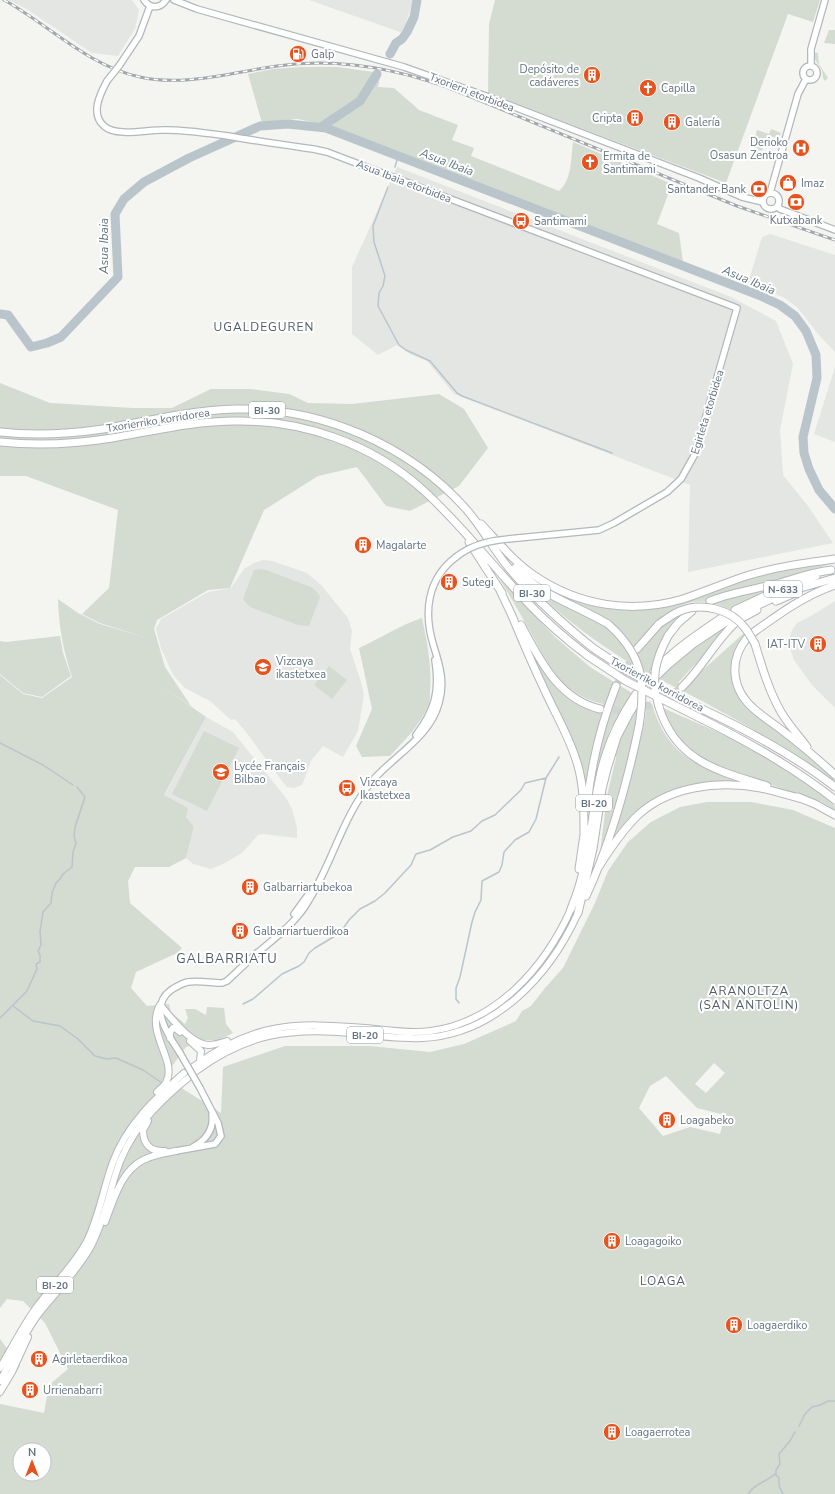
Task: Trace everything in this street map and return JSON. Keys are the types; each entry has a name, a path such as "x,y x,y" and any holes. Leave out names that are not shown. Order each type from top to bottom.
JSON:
{"highway":[{"name":"Txorierriko korridorea","path":"0,432 28,434 79,432 184,413 209,410 248,409 287,413 333,424 362,434 406,459 440,483 467,510 494,549 525,587 593,648 631,673 769,743 801,762 835,788"},
{"name":"Txorierriko korridorea","path":"0,442 40,444 70,443 110,438 190,424 220,421 256,421 280,423 309,429 355,445 392,466 417,484 459,526 535,610 568,641 588,656 626,681 774,757 812,782 835,800"},
{"path":"467,510 514,558 534,576 570,594 607,605 639,606 667,603 760,572 792,565 832,559"},
{"path":"459,526 500,590 543,665 554,681 579,701 600,709"},
{"path":"480,529 519,573 533,584 557,599 588,612 608,624 628,645 638,664 642,681 643,702 639,726 624,787 598,868"},
{"path":"710,601 735,592 776,584 817,571 833,570"},
{"name":"N-633","path":"833,570 767,595 738,614 788,591 833,582"},
{"path":"754,632 805,598 833,582"},
{"path":"500,590 514,619 545,693 565,734 576,762 583,798 584,833"},
{"path":"637,649 659,624 674,613 686,609 706,607 713,608 725,612 738,620 755,644 762,667 780,711 792,730 819,760 835,775"},
{"path":"692,611 678,623 668,636 659,656 654,682 657,700 667,728 682,748 701,763 724,773 769,786 802,799 835,815"},
{"name":"BI-20","path":"574,911 593,849 602,789 607,768 617,737 629,714 647,686 669,664 693,644 729,620 717,643 695,673 682,687"},
{"path":"747,638 739,649 735,664 735,681 740,693 754,709 819,760"},
{"path":"574,911 588,795 596,751 602,726 616,686"},
{"path":"574,911 598,868 616,840 635,818 657,801 695,788 718,785 760,788 802,799"}],"main road":[{"name":"BI-20","path":"574,911 558,950 548,965 531,984 519,996 497,1013 468,1028 440,1036 422,1038 387,1037 329,1032 283,1033 260,1037 241,1044 194,1069 200,1061 219,1048 242,1037 271,1029 295,1026 336,1026 388,1031 422,1032 438,1030 466,1021 493,1007 529,975 552,946 574,911"},
{"path":"136,1121 145,1106 167,1082 168,1067 155,1020 160,1005 186,1033 200,1043 211,1045 242,1037"},
{"path":"170,1038 171,1029 175,1028 199,1048 202,1054 200,1061"},
{"name":"BI-20","path":"0,1368 30,1315 69,1268 85,1244 94,1226 109,1174 118,1150 126,1136 152,1102 186,1075 135,1131 123,1153 102,1218 90,1247 72,1275 41,1311 0,1381"},
{"path":"158,1104 143,1130 144,1141 153,1150 176,1151"},
{"path":"90,1247 96,1242 120,1183 126,1175 142,1161 176,1151"},
{"path":"0,1392 12,1372 41,1311"}],"street":[{"path":"144,0 150,6 157,7 166,0"},
{"name":"Txorierri etorbidea","path":"174,0 197,9 378,59 432,76 699,178 742,197 763,202"},
{"path":"811,66 811,49 825,0"},
{"name":"Asua Ibaia etorbidea","path":"150,6 139,36 120,66 107,82 98,100 97,113 101,123 108,129 120,132 174,130 314,149 337,156 738,308"},
{"path":"806,79 812,80 817,76 816,69 811,66"},
{"path":"806,79 803,75 804,70 811,66"},
{"path":"770,193 778,196 780,201 775,209 768,209 764,206 763,202 766,195 770,193 798,94 806,79"},
{"path":"778,206 780,209 835,230"},
{"name":"Egirleta etorbidea","path":"160,1005 168,993 187,982 222,983 227,981 285,924 317,885 351,812 369,785 386,766 405,749 429,717 435,701 437,682 434,647 428,621 428,608 431,593 439,575 447,565 470,547 485,542 599,530 614,523 667,492 681,479 691,463 697,449 738,308"},
{"path":"160,1005 162,1022 200,1088 221,1132 218,1141 215,1144 176,1151"},
{"path":"187,1149 200,1143 208,1133 212,1120 210,1108"}],"shaded area":[{"path":"9,0 132,0 139,10 135,29 118,56 92,53 28,10"},
{"path":"309,0 413,0 403,33"},
{"path":"495,0 820,0 813,22 788,14 726,183 488,93 489,24"},
{"path":"829,30 835,30 835,44 824,43"},
{"path":"813,52 818,53 819,64 828,78 825,81 822,71"},
{"path":"337,67 381,73 378,87 394,88 419,110 458,125 452,140 474,148 471,156 559,191 569,175 573,142 672,184 657,224 679,233 683,262 338,128 298,119 262,123 248,74 273,69"},
{"path":"771,129 781,133 779,139 767,135 762,151 752,147 757,130 769,134"},
{"path":"397,167 731,297 776,321 793,364 780,430 783,475 808,506 833,543 688,572 690,485 454,394 427,361 410,354 397,345 378,355 352,334 352,267"},
{"path":"770,234 835,255 835,352 818,334 797,307 783,297 748,283 762,237"},
{"path":"835,367 835,442 814,434"},
{"path":"0,383 50,403 133,408 172,408 211,389 250,389 289,394 308,403 352,404 439,394 464,409 488,448 459,486 410,511 386,506 357,467 318,476 264,510 230,588 208,590 157,620 154,629 165,667 191,706 163,687 154,670 147,638 100,623 82,614 109,588 118,510 26,476 0,476"},
{"name":"Vizcaya ikastetxea","path":"263,560 272,561 307,573 321,585 348,618 352,631 350,649 364,695 358,731 343,757 323,746 311,761 302,785 294,788 287,787 235,719 231,720 210,701 185,688 173,675 161,648 156,629 161,619 208,592 231,588 244,569"},
{"path":"830,564 796,575 723,593 709,600 773,588 730,610 715,603 701,601 687,603 675,608 653,626 633,648 626,637 610,622 592,610 560,596 535,581 522,570 571,598 610,609 629,610 665,606 749,578 772,572"},
{"path":"254,570 266,570 311,587 317,592 320,597 309,626 298,625 250,607 243,599"},
{"path":"499,578 555,637 590,667 614,682 596,734 585,788 516,620 545,673 561,691 577,704 600,713 603,704 577,693 566,686 558,677 550,667"},
{"path":"534,589 604,625 622,644 634,666 582,630 545,600"},
{"path":"58,599 78,613 100,624 147,638 154,670 163,687 206,717 164,795 188,808 186,817 194,827 186,858 169,867 135,867 128,881 130,903 182,948 177,953 136,972 131,988 147,1006 169,1004 171,1012 185,1024 188,1018 185,1009 195,1009 206,1015 207,1007 224,1008 226,1024 233,1033 219,1040 204,1040 186,1047 164,1077 221,1113 223,1067 285,1046 369,1046 430,1052 464,1044 516,1021 522,1011 531,1006 563,968 595,903 608,871 628,842 651,822 680,807 707,802 751,802 793,810 835,828 835,1494 0,1494 0,1404 44,1413 49,1385 68,1369 45,1323 23,1301 7,1299 0,1308 0,675 23,694 42,698 72,677 60,629","holes":["714,1063 725,1073 706,1093 695,1084","666,1076 697,1108 725,1115 720,1134 690,1127 663,1136 639,1108 650,1086"]},
{"path":"835,601 835,708 812,685 794,660 788,642 792,630 797,623"},
{"path":"691,610 665,638 656,654 651,673 664,674 696,646 732,621 678,683 685,686 744,633 747,636 733,676 735,690 749,709 808,755 835,780 835,783 766,737 742,723 643,671 637,653 667,620"},
{"path":"422,618 430,663 430,698 426,711 417,725 390,756 362,757 356,746 372,709 359,648 398,628"},
{"path":"60,636 63,653 71,676 42,697 23,693 0,674 0,641 6,642"},
{"path":"329,666 347,680 332,699 314,685"},
{"path":"619,685 632,693 610,730 600,759 588,821 600,742"},
{"path":"647,701 652,704 658,721 666,735 675,747 685,756 711,771 742,782 716,781 697,784 674,791 632,817 612,838 628,790 645,719"},
{"path":"639,702 629,760 613,816 600,853 607,796 616,758 615,749"},
{"path":"661,707 731,738 765,756 816,790 835,806 835,810 822,802 721,768 696,757 674,735"},
{"name":"Lycée Français Bilbao","path":"206,717 233,732 286,798 292,809 297,828 297,838 263,834 258,835 242,853 211,869 193,864 186,858 194,827 164,796"},
{"path":"204,731 239,748 207,811 172,794"},
{"path":"0,1339 20,1366 0,1398"}],"waterway":[{"path":"390,54 396,43 402,39 407,32 414,17 417,0"},
{"path":"321,127 360,101 377,74"},
{"name":"Asua Ibaia","path":"0,314 8,315 31,347 47,343 61,337 118,277 115,214 124,199 144,182 189,158 260,126 288,124 326,128 761,296 780,305 795,316 806,331 816,355 817,378 803,437 804,453 809,469 819,490 835,509"},
{"path":"395,167 398,156"},
{"path":"388,187 373,226 374,242 385,276 383,286 379,293 378,306 399,345 406,350 430,361 457,393 462,396 612,453"},
{"path":"0,743 43,765 73,785"},
{"path":"459,1003 456,999 456,988 460,977 472,922 481,900 482,881 499,872 502,865 504,852 515,840 529,832 536,819 546,778 559,757"},
{"path":"243,1004 253,999 282,974 299,966 315,948 340,933 349,920 360,909 375,901 385,893 411,865 416,854 430,850 453,837 471,831 482,821 495,815 521,790 525,783 546,778"},
{"path":"0,1018 27,991 37,969 36,964 40,962 40,955 38,951 41,945 40,931 43,912 51,903 52,893 56,883 63,874 72,867 73,852 76,843 74,836 75,827 85,797 77,787"},
{"path":"13,1006 33,1021 60,1026 78,1039 95,1056 107,1059 116,1058 143,1070 162,1083"},
{"path":"799,1426 805,1414 812,1407 828,1401 835,1401"},
{"path":"783,1494 779,1486 779,1478 776,1475 776,1470 780,1464 779,1454 790,1441 795,1432"},
{"path":"748,1494 754,1487 769,1479 776,1473"}],"tunnel":[{"path":"616,686 636,651"},
{"path":"603,709 624,710 645,707 664,699 682,687"}],"railway":[{"path":"4,0 21,10 69,44 103,64 121,72 140,77 156,80 208,78 277,66 325,63 372,68 419,78 464,94 737,206 835,240"}],"place":[{"name":"Galp","path":"298,54"},
{"name":"Depósito de cadáveres","path":"592,75"},
{"name":"Capilla","path":"648,88"},
{"name":"Cripta","path":"635,118"},
{"name":"Galería","path":"672,122"},
{"name":"Derioko Osasun Zentroa","path":"801,148"},
{"name":"Ermita de Santimami","path":"590,162"},
{"name":"Imaz","path":"788,183"},
{"name":"Santander Bank","path":"759,189"},
{"name":"Kutxabank","path":"796,202"},
{"name":"Santimami","path":"521,221"},
{"name":"Magalarte","path":"363,545"},
{"name":"Sutegi","path":"449,582"},
{"name":"IAT-ITV","path":"818,644"},
{"name":"Vizcaya ikastetxea","path":"263,667"},
{"name":"Lycée Français Bilbao","path":"221,772"},
{"name":"Vizcaya Ikastetxea","path":"347,788"},
{"name":"Galbarriartubekoa","path":"250,887"},
{"name":"Galbarriartuerdikoa","path":"240,931"},
{"name":"Loagabeko","path":"667,1120"},
{"name":"Loagagoiko","path":"612,1241"},
{"name":"Loagaerdiko","path":"734,1325"},
{"name":"Agirletaerdikoa","path":"39,1359"},
{"name":"Urrienabarri","path":"30,1390"},
{"name":"Loagaerrotea","path":"612,1432"}],"district":[{"name":"UGALDEGUREN","path":"264,327"},
{"name":"GALBARRIATU","path":"227,958"},
{"name":"ARANOLTZA (SAN ANTOLIN)","path":"749,998"},
{"name":"LOAGA","path":"663,1281"}]}
